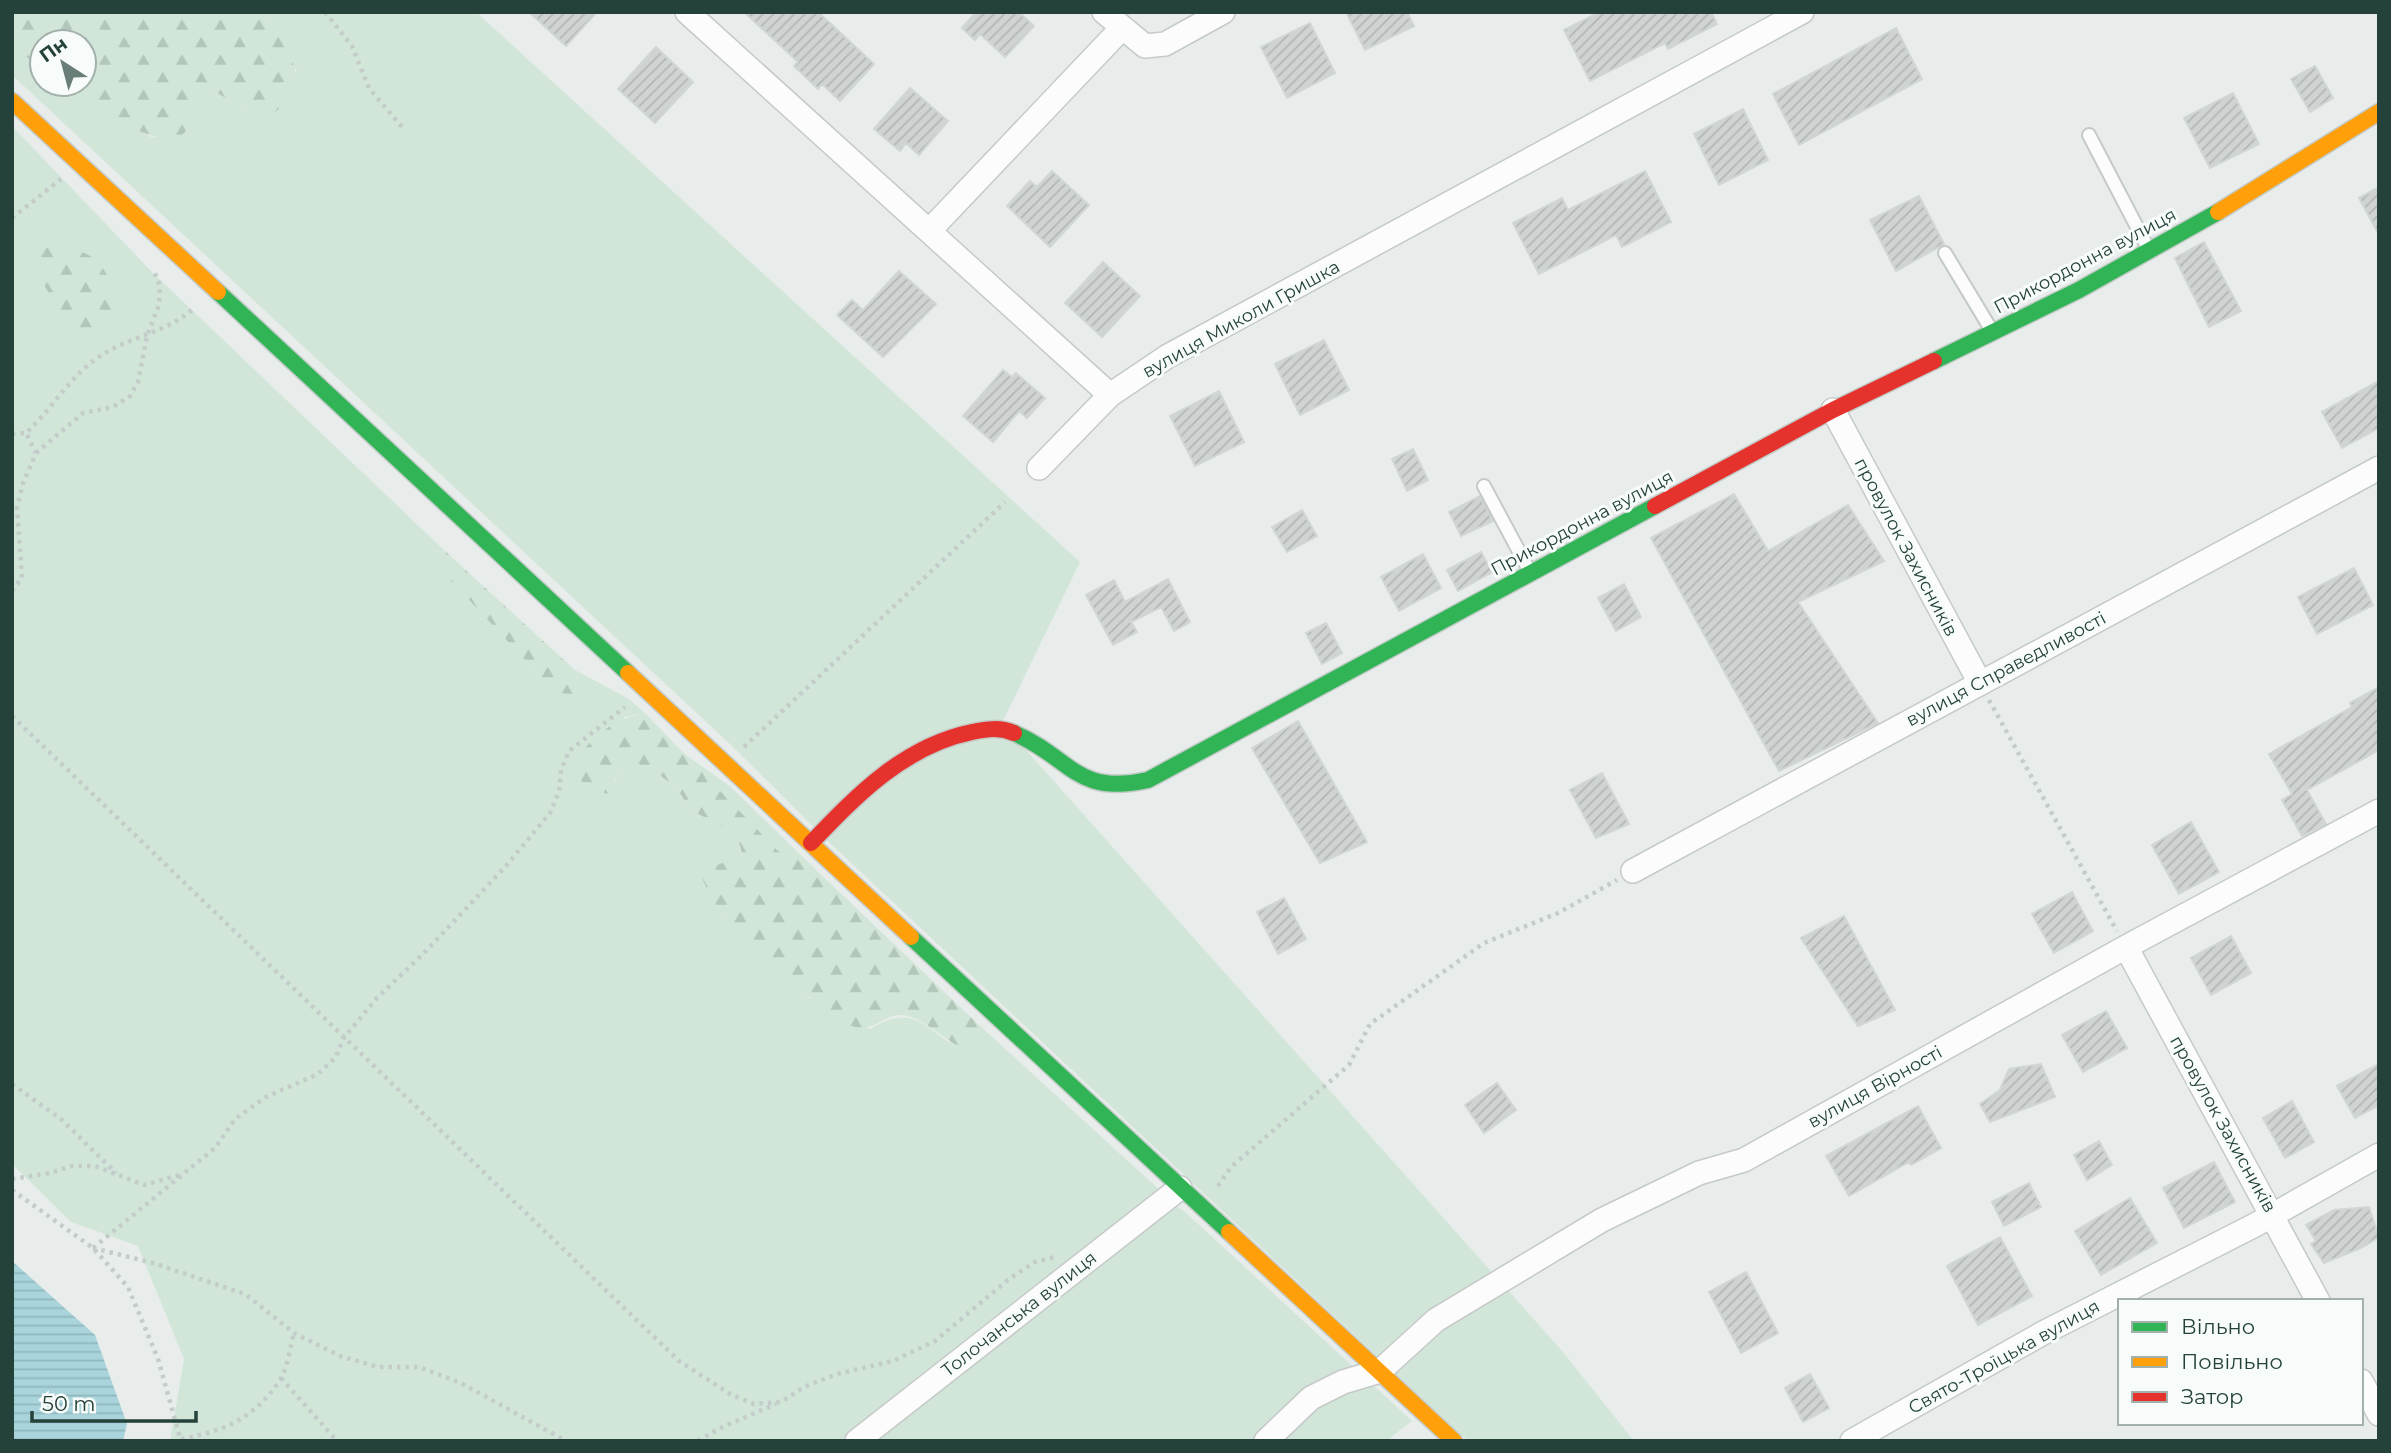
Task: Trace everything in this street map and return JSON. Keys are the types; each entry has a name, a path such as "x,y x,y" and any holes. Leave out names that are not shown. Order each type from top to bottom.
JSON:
{"street":[{"path":"687,12 1110,395"},
{"path":"1104,12 1145,46 1165,44 1223,12"},
{"name":"вулиця Миколи Гришка","path":"1039,468 1110,395 1168,356 1802,12"},
{"path":"929,231 1122,28"},
{"path":"12,101 1454,1441"},
{"name":"Прикордонна вулиця","path":"811,843 860,792 907,758 960,733 1003,729 1026,738 1080,778 1100,785 1125,787 1148,780 1286,708 1530,572 1833,410 2079,290 2241,199 2379,112"},
{"name":"провулок Захисників","path":"1833,410 1980,683"},
{"name":"вулиця Справедливості","path":"1633,871 2379,468"},
{"name":"вулиця Вірності","path":"1380,1371 1436,1320 1602,1220 1699,1172 1744,1160 2126,947 2379,811"},
{"name":"провулок Захисників","path":"2126,947 2317,1299"},
{"name":"Свято-Троїцька вулиця","path":"1852,1441 2043,1333 2273,1215 2379,1155"},
{"name":"Толочанська вулиця","path":"857,1441 1180,1188"},
{"path":"1266,1441 1311,1398 1343,1382 1380,1371"},
{"path":"2363,1385 2379,1414"}],"lane":[{"path":"2089,135 2149,250"},
{"path":"1945,253 1992,332"},
{"path":"1484,486 1530,572"}],"path":[{"path":"325,12 352,46 369,88 402,127"},
{"path":"12,218 80,164"},
{"path":"12,591 22,578 17,508 23,483 36,453 83,413 113,407 130,396 138,382 147,336 154,324 159,305 160,286 150,260"},
{"path":"12,434 26,433 45,416 67,384 96,359 123,342 147,336 184,318 215,289"},
{"path":"26,433 36,453"},
{"path":"726,764 1005,502"},
{"path":"1980,683 2126,947"},
{"path":"93,1248 215,1148 235,1119 266,1097 318,1074 336,1057 343,1039 376,999 425,952 506,866 550,813 559,792 561,770 569,751 607,718 648,692"},
{"path":"12,716 679,1361 730,1394 754,1404 781,1402"},
{"path":"1203,1209 1231,1167 1349,1065 1370,1024 1484,943 1558,913 1633,871"},
{"path":"12,1084 62,1120 119,1176"},
{"path":"12,1179 72,1166 95,1166 144,1185 187,1172"},
{"path":"12,1173 21,1179"},
{"path":"12,1190 93,1248 128,1287 158,1359 181,1440 220,1431 254,1410 281,1378 294,1333"},
{"path":"93,1248 153,1263 245,1294 294,1333 340,1356 378,1367 419,1367 461,1383 566,1441"},
{"path":"698,1441 718,1429 781,1402 815,1382 893,1361 935,1341 1009,1279 1035,1262 1062,1255 1096,1254"},
{"path":"281,1378 337,1441"}],"green space":[{"path":"12,12 267,12 290,56 296,79 284,104 269,118 253,113 215,92 203,103 183,134 172,138 157,137 119,122 76,98 98,98 98,28 28,28 28,58 12,41"},
{"path":"267,12 476,12 1080,562 1002,723 1563,1352 1634,1441 1468,1441 831,844 732,746 37,98 78,98 151,137 185,133 201,103 215,92 253,113 297,72"},
{"path":"12,41 28,58 28,90 12,75"},
{"path":"12,126 152,272 445,551 434,552 432,559 540,676 579,683 575,670 629,699 645,713 624,717 614,785 619,770 639,763 671,784 689,807 723,826 736,837 742,857 702,878 723,918 809,998 870,1029 893,1019 911,1019 928,1027 948,1042 981,1037 977,1023 1163,1193 844,1441 170,1441 184,1359 138,1246 71,1222 12,1164"},
{"path":"53,247 85,253 99,264 110,281 117,305 114,325 94,331 82,330 59,309 31,258 39,248"},
{"path":"445,551 575,670 579,683 572,694 559,693 540,676 431,559 434,552"},
{"path":"645,713 778,851 812,866 977,1023 982,1037 963,1048 926,1024 902,1015 889,1017 866,1028 852,1026 823,1008 745,942 719,911 702,878 710,867 742,857 740,846 730,831 697,813 671,784 639,764 619,770 609,794 592,790 572,773 583,751 600,733 622,720"},
{"path":"679,750 730,786 812,866 778,852"},
{"path":"1173,1205 1183,1210 1412,1421 1391,1437 1390,1441 868,1441"}],"water":[{"path":"12,1261 95,1335 127,1424 123,1441 12,1441"}],"building":[{"path":"529,12 597,12 566,46"},
{"path":"744,12 818,12 874,64 840,101 822,84 818,89 794,66 798,62"},
{"path":"976,12 1019,12 1034,26 1005,57 980,34 975,40 962,28"},
{"path":"1346,12 1407,12 1414,26 1365,50"},
{"path":"1600,12 1711,12 1717,24 1668,49 1665,43 1590,81 1564,30"},
{"path":"1310,23 1335,73 1287,98 1261,47"},
{"path":"1896,28 1922,79 1799,145 1773,94"},
{"path":"656,47 693,82 655,123 618,89"},
{"path":"2315,66 2333,98 2310,112 2291,79"},
{"path":"910,88 948,121 919,155 906,143 900,151 874,129"},
{"path":"2233,93 2259,144 2210,168 2184,118"},
{"path":"1743,109 1768,160 1719,185 1694,134"},
{"path":"1052,171 1089,205 1050,247 1007,206 1030,181 1037,187"},
{"path":"1645,171 1671,222 1622,247 1616,235 1539,274 1513,223 1562,198 1568,210"},
{"path":"2379,187 2379,235 2359,198"},
{"path":"1919,196 1944,244 1896,271 1870,220"},
{"path":"2204,242 2241,311 2209,327 2175,258"},
{"path":"1103,262 1140,296 1102,337 1065,303"},
{"path":"899,271 936,304 883,357 837,315 852,300 863,310"},
{"path":"1324,340 1349,390 1300,415 1275,364"},
{"path":"1003,370 1012,377 1016,373 1045,398 1027,418 1019,411 993,442 963,416"},
{"path":"2379,381 2379,428 2342,448 2322,412"},
{"path":"1219,391 1244,442 1195,466 1170,416"},
{"path":"1413,449 1428,480 1407,491 1392,459"},
{"path":"1734,494 1768,551 1848,505 1884,561 1798,602 1878,723 1779,771 1651,538"},
{"path":"1480,496 1493,521 1461,536 1449,512"},
{"path":"1302,510 1317,536 1287,552 1272,527"},
{"path":"1481,552 1492,572 1458,591 1447,570"},
{"path":"1423,554 1441,588 1399,611 1381,577"},
{"path":"2354,568 2373,605 2317,634 2298,597"},
{"path":"1168,579 1190,622 1174,631 1161,607 1131,622 1137,632 1113,645 1086,595 1114,580 1125,602"},
{"path":"1624,584 1641,617 1616,631 1598,598"},
{"path":"1326,623 1342,653 1322,664 1306,633"},
{"path":"2379,687 2379,750 2307,790 2326,824 2302,836 2282,800 2292,794 2269,754 2352,707 2350,703"},
{"path":"1298,721 1367,842 1320,863 1252,748"},
{"path":"1602,773 1629,824 1596,838 1570,790"},
{"path":"2191,822 2219,872 2179,894 2152,845"},
{"path":"2072,892 2093,931 2054,953 2032,914"},
{"path":"1284,898 1306,939 1278,954 1257,912"},
{"path":"1844,916 1895,1010 1858,1026 1801,938"},
{"path":"2231,936 2251,973 2211,995 2191,958"},
{"path":"2106,1011 2127,1048 2083,1072 2062,1035"},
{"path":"2041,1064 2055,1097 1990,1122 1980,1104 2000,1090 2009,1069"},
{"path":"2379,1064 2379,1105 2355,1118 2337,1086"},
{"path":"1497,1083 1516,1110 1484,1133 1465,1105"},
{"path":"2292,1101 2314,1142 2285,1158 2263,1118"},
{"path":"1918,1106 1941,1148 1911,1165 1909,1162 1849,1196 1826,1156"},
{"path":"2099,1141 2112,1165 2087,1180 2074,1155"},
{"path":"2214,1162 2235,1202 2184,1228 2163,1188"},
{"path":"2029,1183 2041,1207 2004,1226 1992,1202"},
{"path":"2130,1198 2157,1243 2101,1275 2075,1231"},
{"path":"2369,1207 2379,1237 2363,1247 2324,1263 2311,1244 2316,1241 2306,1225 2334,1210"},
{"path":"2000,1237 2032,1296 1978,1325 1947,1266"},
{"path":"1746,1272 1778,1333 1741,1353 1709,1292"},
{"path":"1810,1374 1829,1408 1803,1422 1785,1388"}],"traffic: fast":[{"path":"1934,361 2079,290 2218,212"},
{"path":"218,292 628,673"},
{"path":"1014,733 1089,779 1124,784 1148,780 1655,506"},
{"path":"911,937 1229,1232"}],"traffic: slow":[{"path":"12,101 218,292"},
{"path":"2218,212 2379,112"},
{"path":"628,673 911,937"},
{"path":"1229,1232 1454,1441"}],"traffic: jam":[{"path":"1655,506 1833,410 1934,361"},
{"path":"811,843 864,790 925,748 947,739 988,729 1014,733"}]}
